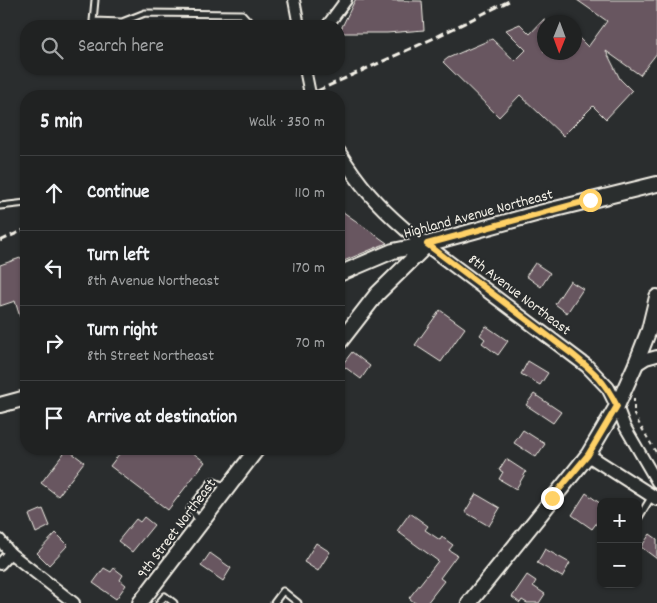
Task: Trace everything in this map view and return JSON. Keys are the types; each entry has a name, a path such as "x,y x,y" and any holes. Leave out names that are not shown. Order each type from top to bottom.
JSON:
{"main road":[{"name":"Highland Avenue Northeast","path":"345,271 393,251 427,244 539,213 657,184"},
{"path":"345,335 376,294 427,244"},
{"path":"469,603 588,455 617,406 650,330 656,306"},
{"path":"0,405 20,400"},
{"name":"9th Street Northeast","path":"140,603 251,455"}],"street":[{"path":"294,0 298,20"},
{"path":"331,20 346,0"},
{"path":"306,75 309,90"},
{"name":"8th Avenue Northeast","path":"345,161 369,196 405,229 587,366 608,388 625,427 657,482"},
{"path":"635,366 646,359 657,356"},
{"path":"588,455 655,497"},
{"path":"0,540 10,553 74,603"},
{"path":"0,564 10,553"}],"lane":[{"path":"93,20 95,0"},
{"path":"127,20 145,13 242,14 248,20"},
{"path":"0,206 20,204"},
{"path":"642,514 655,497"},
{"path":"274,603 283,591 298,603"},
{"path":"159,603 165,596 174,603"}],"path":[{"path":"636,391 634,415 657,454"}],"building":[{"path":"355,0 422,1 424,30 387,33 345,33 345,21"},
{"path":"577,0 657,0 657,53 640,75 606,51 620,79 632,91 606,119 593,106 563,136 520,95 499,117 443,62 492,39 515,61 526,50 506,30 520,24 530,34 537,26 537,60 582,60 582,41 588,47 607,21"},
{"path":"345,213 387,243 345,260"},
{"path":"20,258 20,317 15,301 0,306 0,265"},
{"path":"535,263 550,273 541,287 526,276"},
{"path":"570,281 583,289 567,313 555,304"},
{"path":"440,310 465,328 441,362 415,345"},
{"path":"486,326 508,341 498,355 482,343 485,339 480,335"},
{"path":"352,352 370,366 361,379 345,367 345,361"},
{"path":"528,361 548,373 540,385 521,374"},
{"path":"534,394 561,412 553,423 526,405"},
{"path":"523,430 545,444 536,457 514,443"},
{"path":"62,455 75,455 84,462 58,496 41,483"},
{"path":"118,455 196,455 205,462 168,510 110,466"},
{"path":"506,459 526,472 516,489 499,479 503,472 499,470"},
{"path":"586,493 597,501 597,522 592,529 572,515"},
{"path":"476,494 500,508 489,526 465,512"},
{"path":"43,509 50,526 36,533 29,515"},
{"path":"410,513 428,526 425,530 440,540 442,537 453,545 449,550 457,555 440,578 444,581 427,603 415,603 409,598 438,561 397,531"},
{"path":"144,517 154,525 132,552 118,541 136,519 140,522"},
{"path":"56,533 68,545 49,565 37,553"},
{"path":"650,534 657,539 657,559 642,548"},
{"path":"316,543 330,552 318,571 304,562"},
{"path":"545,549 570,563 562,577 537,563"},
{"path":"210,553 231,568 223,581 201,566"},
{"path":"104,568 111,572 114,568 123,575 120,580 126,585 116,599 93,583"},
{"path":"527,575 536,581 533,586 545,594 539,603 527,603 522,600 520,603 512,597"}],"railway":[{"path":"319,90 432,39 511,0"},
{"path":"0,241 20,232"}],"route":[{"path":"552,498 588,455 617,406 608,388 587,366 427,244 590,200"}]}
